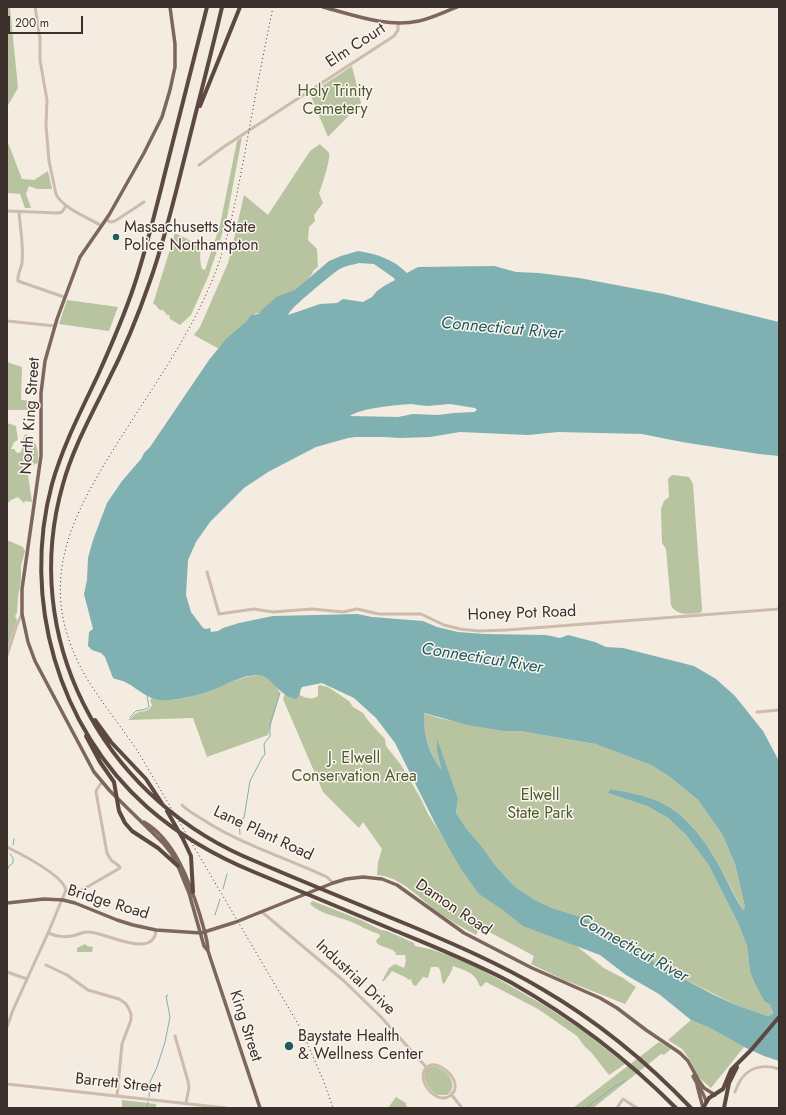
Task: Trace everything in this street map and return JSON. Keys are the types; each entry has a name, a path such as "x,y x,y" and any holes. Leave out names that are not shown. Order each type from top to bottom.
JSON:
{"highway":[{"path":"178,866 158,848 130,829 123,821 119,811 116,786 89,743 59,672 49,637 45,614 42,565 46,510 63,449 109,349 137,276 154,219 207,7"},
{"path":"222,7 167,226 146,292 118,360 76,447 59,498 53,540 52,581 57,623 68,665 81,699 100,734 121,763 148,793 169,811 199,833 235,853 463,948 514,973 546,991 582,1015 650,1068 690,1108"},
{"path":"191,132 240,7"},
{"path":"68,665 94,720 111,742 149,782 183,839 189,850 192,862 193,892"},
{"path":"76,713 92,741 113,770 137,797 164,821 201,846 226,860 466,961 508,981 574,1022 628,1063 676,1108"},
{"path":"703,1108 711,1096 722,1090 729,1073 738,1065 779,1017"},
{"path":"724,1108 730,1080 738,1065"},
{"path":"714,1095 719,1096 725,1102"},
{"path":"706,1102 707,1108"}],"main road":[{"name":"North King Street","path":"170,7 176,55 173,76 166,104 156,130 106,220 80,257 64,297 45,360 42,377 41,456 22,589 22,614 28,642 35,661 84,755 102,782 116,798 166,846 178,866 186,884 203,933"},
{"path":"323,7 381,22 398,23 425,20 457,7"},
{"name":"North King Street","path":"141,821 148,824 173,851 182,867 193,892 203,933"},
{"name":"Damon Road","path":"203,933 225,926 346,879 363,877 379,879 397,885 462,931 529,967 598,996 680,1053 688,1061 696,1082 703,1108"},
{"name":"Bridge Road","path":"7,904 44,899 63,900 75,903 117,920 156,930 203,933"},
{"name":"King Street","path":"203,933 204,946 208,951 260,1108"},
{"name":"Damon Road","path":"691,1069 704,1088 714,1095"},
{"name":"Damon Road","path":"696,1082 704,1092 706,1102"}],"street":[{"path":"35,7 40,38 40,60 47,100 46,132 49,161 57,196 66,206 102,226"},
{"name":"Elm Court","path":"199,165 224,146 394,36 398,32 398,23"},
{"path":"106,220 111,222 115,221 144,202"},
{"path":"7,211 58,213 62,212 66,206"},
{"path":"19,212 22,263 17,278 18,281 64,297"},
{"path":"7,321 55,326"},
{"name":"Honey Pot Road","path":"207,572 220,614 254,609 273,612 312,609 343,612 357,609 379,614 422,614 444,626 472,630 507,630 779,609"},
{"path":"7,655 17,624 22,614"},
{"path":"757,712 779,710"},
{"path":"66,892 82,890 120,868 120,866 111,860 107,853 96,795 97,789 102,782"},
{"name":"Lane Plant Road","path":"182,804 193,813 224,832 328,877 333,883"},
{"path":"7,848 40,865 66,887 63,900 12,1012 7,1027"},
{"name":"Industrial Drive","path":"262,912 343,980 381,1017 426,1067"},
{"path":"48,934 64,938 89,932 129,943 143,944 149,942 153,938 156,930"},
{"path":"46,965 67,975 88,990 121,1000 128,1007 131,1014 131,1020 122,1044 117,1096"},
{"path":"7,972 27,979"},
{"path":"175,1036 188,1081 189,1088 186,1104"},
{"path":"439,1065 453,1078 455,1086 451,1094 442,1098 433,1095 423,1078 426,1067 439,1065"},
{"path":"735,1092 738,1083 749,1071 763,1066 779,1069"},
{"name":"Barrett Street","path":"7,1084 226,1108"},
{"path":"451,1094 462,1108"},
{"path":"617,1108 623,1099 637,1108"}],"green space":[{"path":"7,7 10,7 18,88 7,107"},
{"name":"Holy Trinity Cemetery","path":"352,66 361,103 328,137 310,94"},
{"path":"242,137 227,217 216,254 208,277 191,315 180,325 170,319 169,315 167,315 163,310 160,310 153,304 175,233 202,245 200,260 202,269 205,270 220,225 237,141"},
{"path":"7,140 22,179 34,180 48,171 52,189 37,189 29,186 26,194 31,208 25,208 20,194 7,193"},
{"path":"320,144 329,153 329,160 319,193 323,203 314,215 315,221 309,227 308,240 317,249 318,267 313,271 299,290 269,310 254,314 246,326 221,350 194,335 200,327 228,263 244,195 268,215 310,151"},
{"path":"67,300 118,307 109,331 59,324"},
{"path":"7,362 22,367 21,400 35,401 38,410 7,410"},
{"path":"7,423 16,426 18,440 14,442 11,449 14,449 17,453 21,452 25,434 35,442 38,454 38,463 33,465 26,462 21,463 24,472 28,475 32,502 25,501 24,503 18,497 11,500 7,504"},
{"path":"672,475 689,477 693,484 702,608 700,613 679,613 673,609 671,605 666,549 662,543 661,509 664,501 669,497 668,479"},
{"path":"7,540 23,547 25,551 21,566 21,580 17,613 15,616 17,620 7,649"},
{"path":"260,675 272,682 280,693 268,735 207,757 193,718 128,720 139,712 149,709 152,705 150,701 152,697 165,700 179,699 192,696 233,681"},
{"name":"J. Elwell Conservation Area","path":"318,686 328,687 349,701 353,707 363,713 385,739 386,746 401,765 428,814 449,847 495,903 515,917 574,944 604,968 636,987 625,1004 562,979 531,964 534,956 480,927 476,935 439,913 403,884 377,875 378,862 382,849 363,822 359,828 323,792 283,699 287,688 307,698 315,698 318,696"},
{"name":"J. Elwell Conservation Area","path":"423,713 439,718 503,731 520,731 595,744 651,765 670,777 698,800 722,834 735,864 745,907 743,910 709,848 687,821 673,810 653,799 611,789 609,793 647,806 668,818 686,835 708,864 738,923 747,946 750,972 755,984 764,1001 770,1005 773,1014 768,1016 736,1005 667,972 581,917 552,908 535,900 514,886 495,865 456,813 458,798 437,741 437,752 443,771 434,758 428,744"},
{"path":"313,901 363,921 381,930 387,931 414,943 415,946 430,949 453,957 478,968 547,1007 583,1031 625,1064 609,1075 577,1036 538,1009 486,982 481,987 472,975 453,966 444,984 438,967 431,967 428,978 423,977 416,986 413,985 411,979 408,980 407,978 392,971 384,981 382,981 389,968 395,964 404,968 406,961 405,955 395,955 396,953 394,951 376,942 380,937 379,934 349,921 324,913 311,905 310,903"},
{"path":"85,944 93,947 92,952 77,952 77,948"},
{"path":"691,1020 710,1028 744,1047 711,1088 698,1077 690,1060 682,1049 668,1040"},
{"path":"659,1042 671,1049 664,1055 661,1054 593,1108 573,1108"},
{"path":"434,1066 443,1070 452,1082 453,1087 447,1095 437,1095 427,1084 425,1071 429,1067"},
{"path":"396,1097 406,1103 407,1108 388,1108"},
{"path":"122,1100 156,1104 156,1108 122,1108"}],"water":[{"name":"Connecticut River","path":"358,251 372,254 396,264 407,273 418,267 494,266 516,272 579,278 664,294 779,322 779,456 682,442 642,434 558,432 528,435 460,432 430,437 348,438 316,447 268,472 244,488 210,522 196,542 188,560 186,595 191,612 203,628 210,628 211,632 239,623 273,616 357,614 372,617 423,621 437,627 458,632 546,635 560,638 568,635 595,642 606,647 623,648 694,666 716,679 735,696 763,731 779,761 779,1061 744,1047 710,1028 691,1020 659,994 626,975 600,955 523,926 479,894 461,869 437,827 395,743 376,718 354,698 322,683 302,687 299,696 296,699 284,694 267,678 252,675 193,696 171,700 159,700 146,695 125,682 113,678 105,657 88,646 89,632 93,629 84,594 87,580 88,558 107,503 122,481 150,447 209,360 226,339 247,321 251,315 258,314 276,297 295,290 329,261","holes":["359,263 374,264 395,280 384,286 372,297 363,302 343,299 337,303 320,304 288,315 290,311 303,299 338,270","411,404 427,406 450,404 475,408 477,410 474,412 438,415 413,414 398,417 350,416 362,411 388,406","424,713 468,725 503,731 520,731 595,744 651,765 670,777 698,800 722,834 735,864 745,907 743,910 706,844 685,819 677,812 658,801 635,794 611,789 608,793 647,806 668,818 686,835 708,864 738,923 747,946 750,972 755,984 764,1001 770,1005 773,1014 768,1016 736,1005 667,972 643,953 581,917 552,908 535,900 514,886 495,865 456,813 458,798 437,739 437,752 442,770 430,751 424,721"]}],"waterway":[{"path":"240,834 239,821 244,818 250,781 265,754 264,744 270,736 270,725 280,693"},
{"path":"130,717 136,711 149,707 147,696"},
{"path":"13,845 14,839"},
{"path":"7,871 9,866 13,863 13,858 10,854"},
{"path":"223,889 227,874"},
{"path":"215,915 220,899"},
{"path":"149,1097 150,1082 157,1067 165,1042 170,1017 166,996 168,995"},
{"path":"586,1108 614,1087 625,1081"},
{"path":"147,1108 148,1102"}],"railway":[{"path":"273,7 235,205 215,273 199,309 180,345 109,457 81,508 70,534 63,561 60,589 63,618 78,663 94,690 140,755 301,1029 324,1082 333,1108"}],"place":[{"name":"Massachusetts State Police Northampton","path":"116,237"},
{"name":"Baystate Health & Wellness Center","path":"289,1046"}],"park label":[{"name":"Elwell State Park","path":"540,805"}]}
